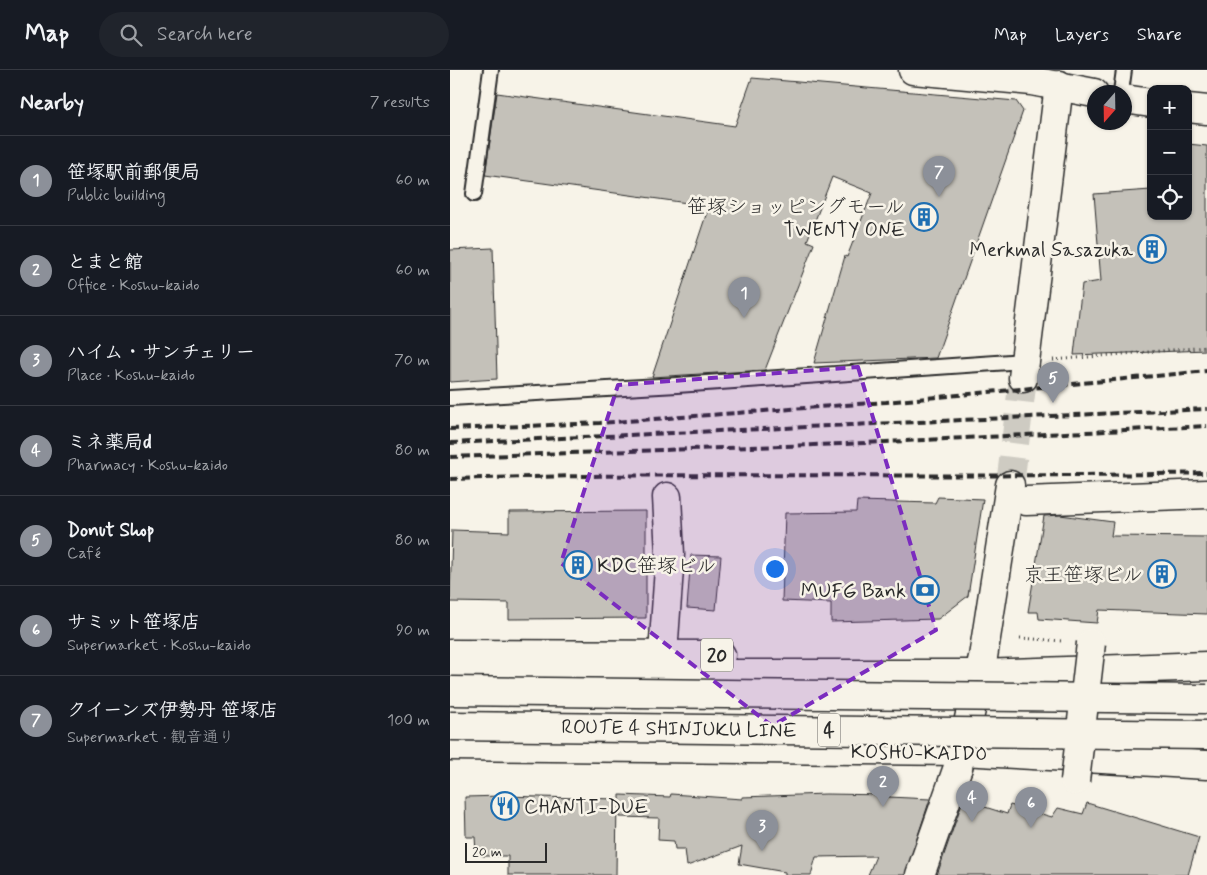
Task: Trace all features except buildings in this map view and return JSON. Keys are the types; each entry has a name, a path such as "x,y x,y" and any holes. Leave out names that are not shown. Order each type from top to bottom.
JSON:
{"main road":[{"path":"913,70 1053,80 1087,91"},
{"path":"1031,367 1053,80"},
{"path":"1132,100 1147,102"},
{"path":"1192,108 1207,110"},
{"path":"920,875 960,759 982,666 1018,493 1207,494"},
{"path":"663,654 670,554 667,497"},
{"path":"1075,781 1091,643"},
{"name":"20","path":"450,654 663,654 982,666"},
{"name":"20","path":"450,674 699,674 982,666 1207,664"},
{"name":"ROUTE 4 SHINJUKU LINE","path":"450,691 1207,699"},
{"name":"ROUTE 4 SHINJUKU LINE","path":"450,726 1207,734"},
{"name":"KOSHU-KAIDO","path":"450,746 700,749 1207,766"},
{"path":"450,762 960,759"}],"lane":[{"path":"474,194 492,70"},
{"path":"1122,85 1124,70"},
{"path":"450,398 1031,367"}],"path":[{"path":"1031,367 1207,347"}],"highlighted area":[{"path":"858,367 936,630 772,726 561,563 618,385"}],"tunnel":[{"path":"1010,485 1023,378"}],"railway":[{"path":"450,429 600,423 886,402 1207,371"},
{"path":"450,443 1207,409"},
{"path":"450,457 844,444 1207,426"},
{"path":"450,479 639,476 1207,473"}],"place":[{"name":"クイーンズ伊勢丹 笹塚店","path":"939,197"},
{"name":"笹塚ショッピングモール TWENTY ONE","path":"924,217"},
{"name":"Merkmal Sasazuka","path":"1152,249"},
{"name":"笹塚駅前郵便局","path":"744,318"},
{"name":"Donut Shop","path":"1053,403"},
{"name":"KDC笹塚ビル","path":"578,565"},
{"name":"京王笹塚ビル","path":"1162,574"},
{"name":"MUFG Bank","path":"925,590"},
{"name":"CHANTI-DUE","path":"505,806"},
{"name":"とまと館","path":"883,807"},
{"name":"ミネ薬局d","path":"972,822"},
{"name":"サミット笹塚店","path":"1031,828"},
{"name":"ハイム・サンチェリー","path":"762,851"}]}
